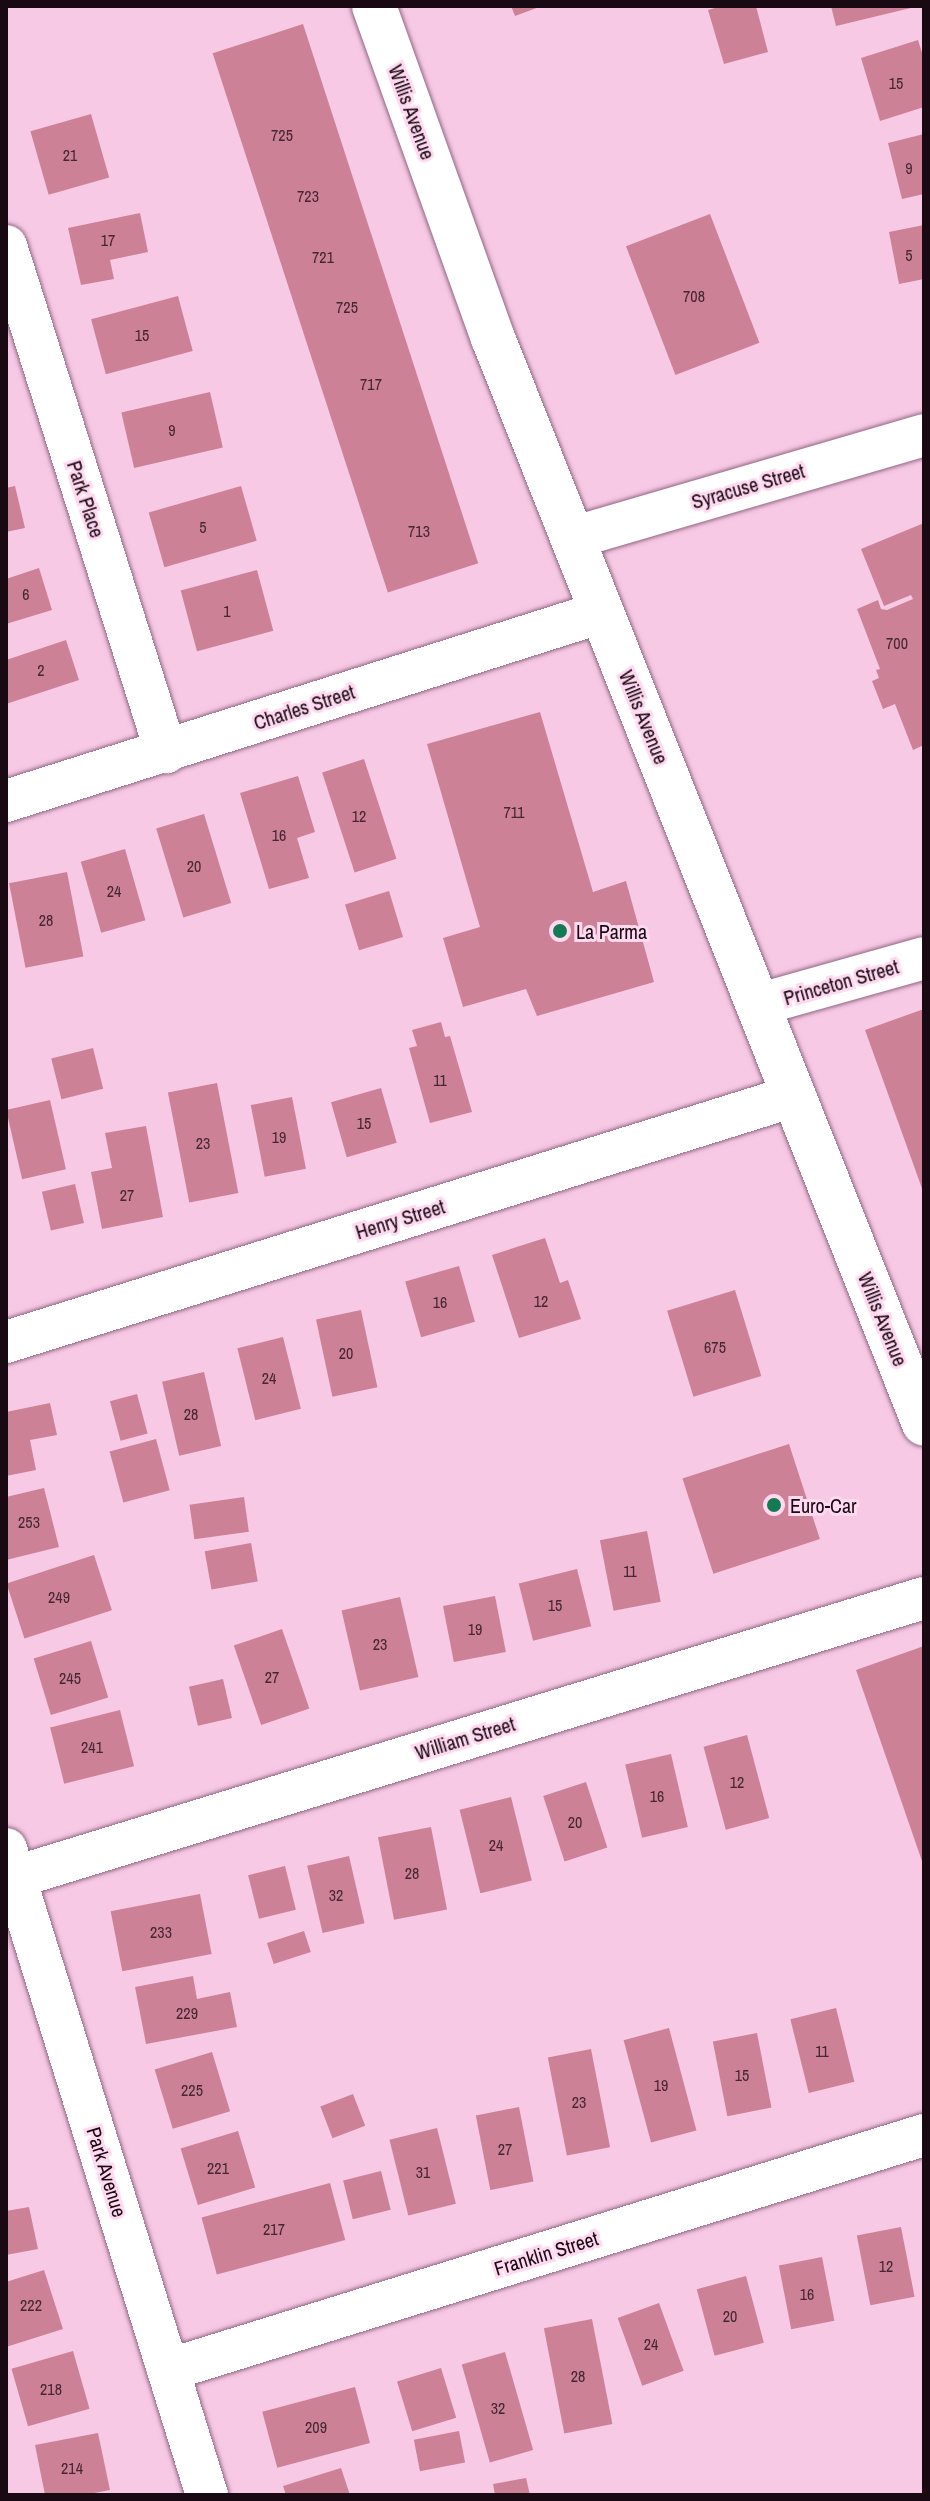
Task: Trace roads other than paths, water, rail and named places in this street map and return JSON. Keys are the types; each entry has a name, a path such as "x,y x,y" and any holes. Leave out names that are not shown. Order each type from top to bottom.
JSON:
{"main road":[{"name":"Willis Avenue","path":"374,6 493,338 924,1424"}],"street":[{"name":"Park Place","path":"6,246 166,752"},
{"name":"Syracuse Street","path":"572,538 924,435"},
{"name":"Charles Street","path":"6,801 602,612"},
{"name":"Princeton Street","path":"757,1005 924,958"},
{"name":"Henry Street","path":"6,1342 794,1096"},
{"name":"William Street","path":"9,1869 924,1598"},
{"name":"Park Avenue","path":"9,1869 207,2495"},
{"name":"Franklin Street","path":"168,2370 924,2135"}],"place":[{"name":"La Parma","path":"560,931"},
{"name":"Euro-Car","path":"774,1505"}]}
